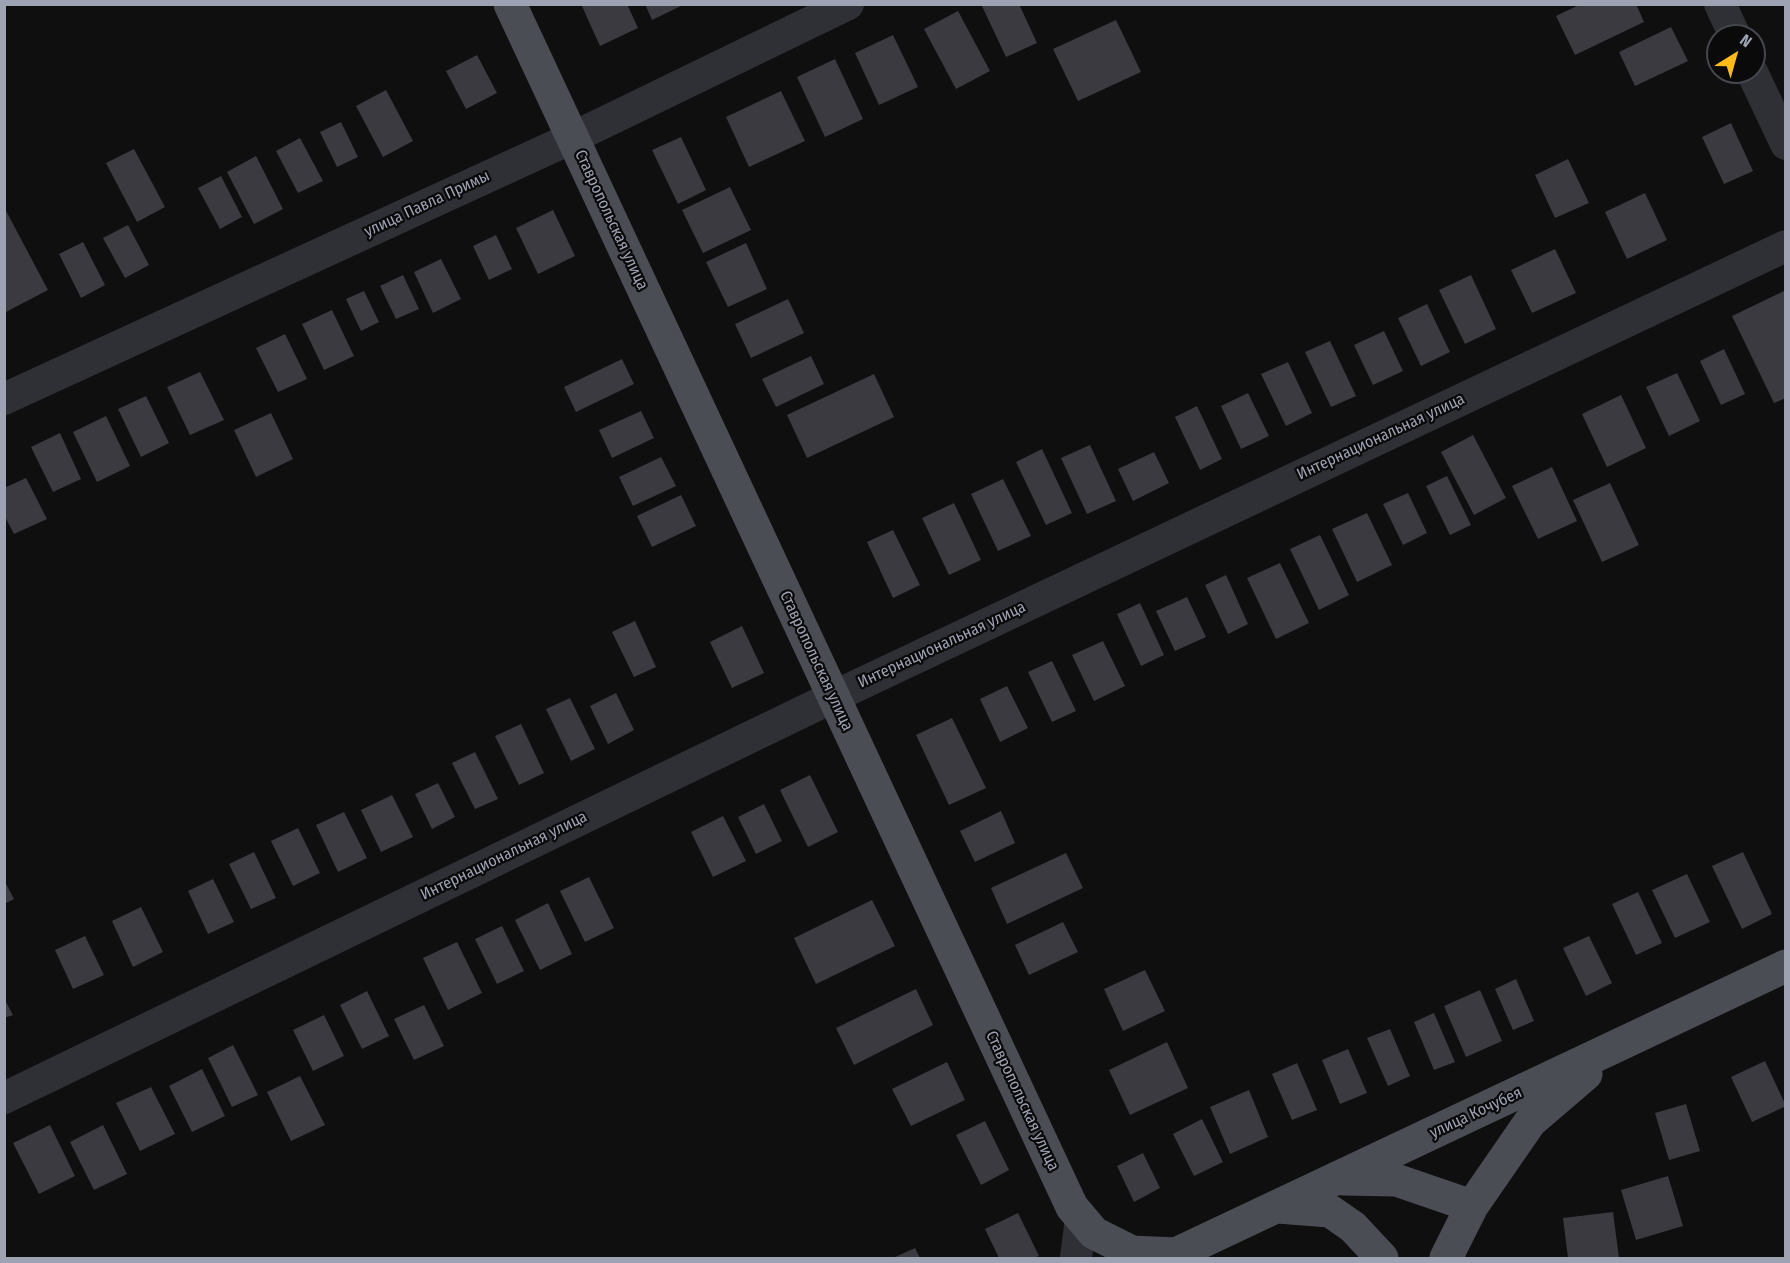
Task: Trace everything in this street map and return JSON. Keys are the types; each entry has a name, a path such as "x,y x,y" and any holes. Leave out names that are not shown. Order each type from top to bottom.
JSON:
{"main road":[{"name":"Ставропольская улица","path":"510,4 1072,1207 1094,1233 1132,1252 1171,1256"},
{"name":"улица Кочубея","path":"1171,1256 1620,1046 1785,966"},
{"path":"1446,1258 1472,1206 1530,1122 1620,1046"},
{"path":"1337,1178 1396,1180 1472,1206"},
{"path":"1277,1207 1330,1211 1353,1227 1382,1258"}],"street":[{"name":"улица Павла Примы","path":"4,399 572,138 848,4"},
{"path":"1720,4 1729,24"},
{"path":"1758,84 1785,144"},
{"name":"Интернациональная улица","path":"4,1098 833,697 1785,246"},
{"path":"1076,1258 1081,1218"}],"building":[{"path":"581,4 627,4 638,28 600,46"},
{"path":"645,4 680,4 681,6 652,20"},
{"path":"981,4 1019,4 1037,43 1006,57"},
{"path":"1581,4 1636,4 1644,22 1575,55 1556,16"},
{"path":"958,11 990,71 956,89 924,29"},
{"path":"1116,20 1141,72 1078,101 1053,49"},
{"path":"1671,27 1688,61 1635,86 1619,52"},
{"path":"893,35 918,87 879,105 855,53"},
{"path":"477,55 497,93 466,109 446,71"},
{"path":"835,59 863,119 825,137 797,77"},
{"path":"386,90 413,141 383,157 356,106"},
{"path":"781,91 805,141 749,167 726,117"},
{"path":"341,122 358,157 337,167 320,132"},
{"path":"1731,123 1753,171 1724,184 1702,137"},
{"path":"681,137 706,190 678,204 652,150"},
{"path":"300,138 323,181 298,193 276,151"},
{"path":"134,149 165,207 137,222 106,163"},
{"path":"256,156 283,209 254,224 227,172"},
{"path":"1568,159 1589,203 1555,218 1535,175"},
{"path":"221,176 242,217 220,229 198,188"},
{"path":"730,187 751,230 703,253 682,210"},
{"path":"1645,193 1667,240 1627,259 1605,212"},
{"path":"4,207 48,290 4,313"},
{"path":"553,210 575,256 538,274 516,228"},
{"path":"128,225 149,265 125,278 103,238"},
{"path":"496,235 512,269 489,280 473,246"},
{"path":"83,242 105,285 81,298 59,254"},
{"path":"746,243 767,289 728,307 706,262"},
{"path":"1555,249 1576,293 1532,313 1511,270"},
{"path":"441,259 461,299 433,313 414,272"},
{"path":"403,275 419,309 396,319 380,286"},
{"path":"1471,275 1496,329 1465,344 1439,290"},
{"path":"1786,290 1786,398 1774,403 1732,316"},
{"path":"364,291 379,322 361,331 346,299"},
{"path":"788,299 804,333 751,358 735,324"},
{"path":"1427,304 1450,352 1421,366 1398,318"},
{"path":"332,310 354,356 324,370 302,324"},
{"path":"1384,331 1403,371 1373,385 1354,345"},
{"path":"285,334 307,379 278,392 256,348"},
{"path":"1330,341 1356,396 1331,407 1305,352"},
{"path":"1724,349 1745,394 1721,405 1700,361"},
{"path":"811,356 824,384 776,407 762,379"},
{"path":"622,359 634,384 576,412 564,387"},
{"path":"1288,362 1312,413 1286,426 1261,374"},
{"path":"200,372 224,420 190,435 167,387"},
{"path":"1677,373 1700,421 1669,436 1646,387"},
{"path":"874,374 894,417 807,458 787,415"},
{"path":"1248,393 1269,436 1241,449 1221,406"},
{"path":"1621,395 1646,448 1607,467 1582,414"},
{"path":"146,396 169,443 141,457 118,409"},
{"path":"1197,406 1222,459 1200,470 1175,417"},
{"path":"641,411 654,438 612,458 599,430"},
{"path":"271,413 293,459 256,477 234,430"},
{"path":"106,416 130,466 97,482 73,432"},
{"path":"60,433 81,479 53,492 31,447"},
{"path":"1473,435 1506,498 1474,515 1441,452"},
{"path":"1090,445 1116,501 1087,514 1061,458"},
{"path":"1042,449 1072,513 1046,525 1016,462"},
{"path":"1154,452 1169,483 1133,501 1118,469"},
{"path":"661,457 676,486 633,506 619,477"},
{"path":"1552,467 1577,521 1538,539 1512,486"},
{"path":"1447,476 1471,525 1450,535 1426,486"},
{"path":"26,478 47,519 14,534 4,515 4,488"},
{"path":"1003,479 1031,536 998,551 971,494"},
{"path":"1610,483 1639,545 1602,562 1573,500"},
{"path":"1408,493 1427,533 1403,545 1383,504"},
{"path":"681,495 696,526 652,547 637,516"},
{"path":"954,503 981,560 949,575 922,518"},
{"path":"1367,513 1392,565 1357,582 1332,529"},
{"path":"893,530 920,585 893,598 867,542"},
{"path":"1320,535 1349,595 1319,610 1290,549"},
{"path":"1280,563 1309,623 1276,639 1247,578"},
{"path":"1226,575 1248,624 1228,634 1205,585"},
{"path":"1187,597 1206,637 1175,651 1156,611"},
{"path":"1140,603 1164,655 1141,666 1117,614"},
{"path":"635,621 656,667 634,677 612,632"},
{"path":"742,626 764,673 732,688 710,642"},
{"path":"1103,641 1125,686 1094,701 1072,655"},
{"path":"1052,661 1076,711 1052,722 1028,672"},
{"path":"1007,686 1028,728 1000,742 980,699"},
{"path":"616,693 634,730 608,744 590,706"},
{"path":"570,698 595,749 571,761 546,709"},
{"path":"952,718 986,788 949,805 916,735"},
{"path":"521,724 544,773 519,785 495,736"},
{"path":"475,752 498,799 475,809 452,763"},
{"path":"810,775 838,832 808,847 780,790"},
{"path":"438,783 455,817 432,829 415,794"},
{"path":"392,795 413,837 381,852 361,810"},
{"path":"764,804 782,841 756,854 738,817"},
{"path":"1001,811 1015,843 975,862 960,831"},
{"path":"344,812 367,858 338,872 316,825"},
{"path":"723,816 746,861 713,877 691,832"},
{"path":"298,828 320,873 293,886 271,841"},
{"path":"254,852 276,898 251,909 229,864"},
{"path":"1743,852 1772,914 1742,929 1712,866"},
{"path":"1066,853 1083,888 1007,924 991,888"},
{"path":"1687,874 1710,922 1675,938 1652,890"},
{"path":"589,877 614,928 585,942 560,891"},
{"path":"213,879 234,922 208,934 188,891"},
{"path":"4,880 14,899 4,904"},
{"path":"1638,892 1662,943 1636,955 1612,904"},
{"path":"872,900 895,946 816,984 794,938"},
{"path":"548,903 572,954 540,970 515,920"},
{"path":"141,907 163,952 133,967 112,921"},
{"path":"1063,922 1078,952 1029,975 1015,945"},
{"path":"502,926 524,971 497,984 475,939"},
{"path":"85,936 104,975 73,989 55,950"},
{"path":"1589,936 1612,983 1586,996 1563,948"},
{"path":"457,942 482,993 448,1010 423,958"},
{"path":"1145,970 1165,1011 1123,1031 1104,989"},
{"path":"1516,979 1534,1021 1513,1030 1495,989"},
{"path":"916,989 933,1025 854,1065 836,1028"},
{"path":"1480,990 1502,1041 1466,1057 1444,1006"},
{"path":"367,991 389,1036 362,1049 340,1005"},
{"path":"4,998 13,1015 4,1018"},
{"path":"424,1005 444,1046 414,1060 394,1019"},
{"path":"1434,1013 1455,1062 1434,1070 1414,1022"},
{"path":"324,1015 344,1056 313,1071 293,1030"},
{"path":"1390,1029 1410,1076 1388,1086 1367,1038"},
{"path":"1167,1042 1188,1088 1130,1115 1109,1070"},
{"path":"233,1045 258,1095 232,1107 208,1058"},
{"path":"1348,1049 1367,1093 1340,1104 1322,1060"},
{"path":"1765,1061 1786,1106 1752,1122 1731,1077"},
{"path":"947,1062 965,1100 911,1126 892,1089"},
{"path":"1297,1063 1317,1110 1292,1120 1272,1074"},
{"path":"202,1069 225,1116 192,1132 169,1086"},
{"path":"300,1076 325,1125 291,1141 267,1092"},
{"path":"151,1087 175,1134 140,1151 116,1103"},
{"path":"1249,1090 1268,1137 1230,1154 1210,1107"},
{"path":"1686,1104 1700,1151 1669,1160 1655,1113"},
{"path":"1202,1119 1223,1162 1194,1176 1173,1134"},
{"path":"985,1121 1009,1170 981,1185 956,1135"},
{"path":"50,1125 75,1176 39,1194 13,1143"},
{"path":"103,1125 127,1174 94,1190 70,1142"},
{"path":"1143,1153 1160,1188 1134,1202 1117,1166"},
{"path":"1668,1176 1683,1226 1636,1240 1621,1190"},
{"path":"1613,1212 1619,1258 1568,1258 1563,1218"},
{"path":"1018,1213 1039,1256 999,1258 985,1229"},
{"path":"915,1248 920,1258 893,1258"}]}
